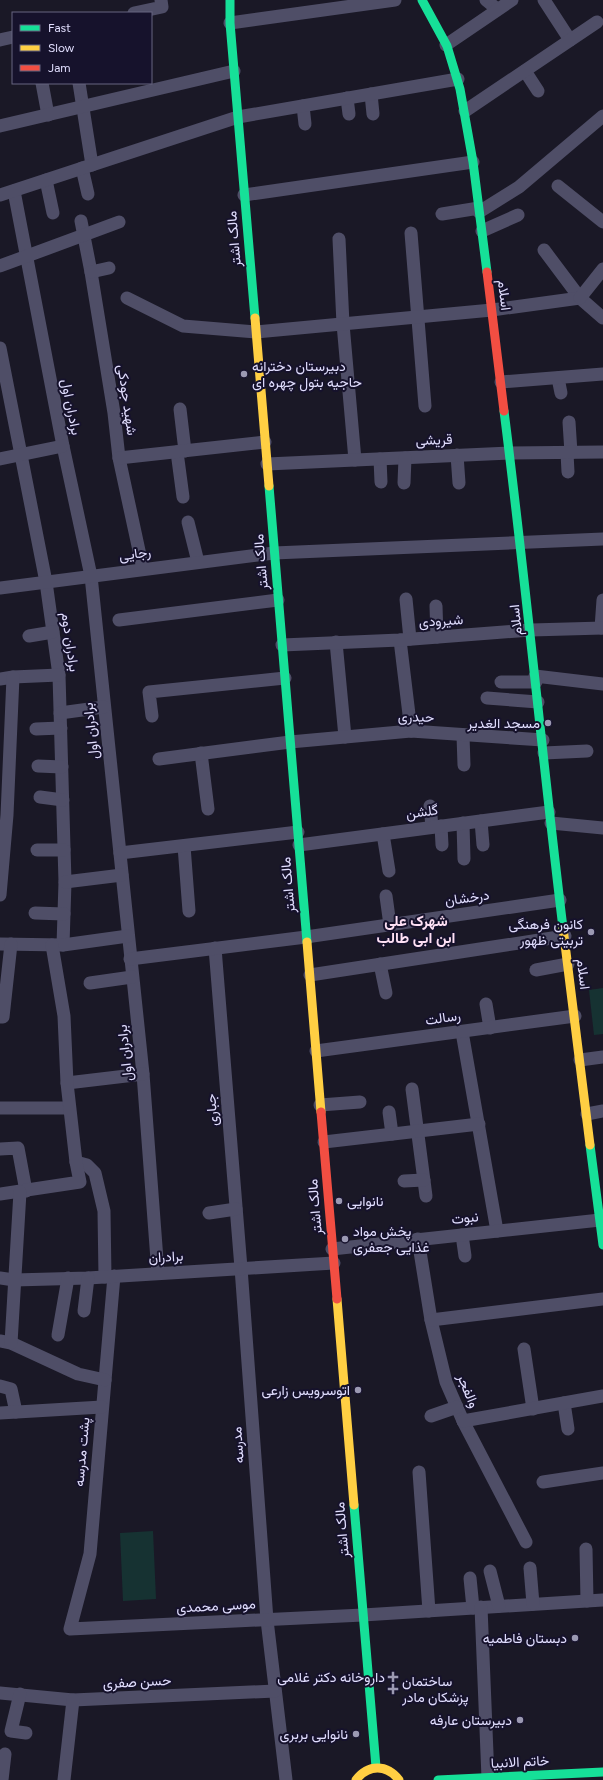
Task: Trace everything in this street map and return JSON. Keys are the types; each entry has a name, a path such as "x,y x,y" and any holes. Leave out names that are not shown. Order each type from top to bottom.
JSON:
{"street":[{"path":"139,12 162,7 161,0"},
{"name":"مالک اشتر","path":"230,0 230,23 244,195 376,1767"},
{"path":"230,23 330,4 395,0"},
{"name":"اسلام","path":"422,0 446,45 458,79 473,162 521,542 550,817 580,1060 587,1114 597,1151 600,1220 603,1245"},
{"path":"486,0 497,10"},
{"path":"446,45 512,0"},
{"path":"544,0 570,40"},
{"path":"465,111 597,22"},
{"path":"0,40 12,38"},
{"path":"0,126 234,71"},
{"path":"525,71 538,91"},
{"path":"0,195 238,117 458,79"},
{"path":"42,84 48,114"},
{"path":"79,84 87,166 88,194"},
{"path":"371,94 373,114"},
{"path":"347,98 349,114"},
{"path":"303,106 305,124"},
{"path":"442,214 479,210 520,187 603,116"},
{"path":"244,195 473,162"},
{"path":"46,180 53,212"},
{"path":"558,186 603,222"},
{"name":"برادران اول","path":"14,191 63,446 91,576 143,1074 158,1273"},
{"path":"482,231 518,215"},
{"name":"شهید جودکی","path":"81,221 92,272 114,413 119,458 143,569"},
{"path":"0,266 119,222"},
{"path":"410,233 425,406"},
{"path":"339,239 342,324 355,460"},
{"path":"544,250 580,298 603,318"},
{"path":"92,272 109,268"},
{"path":"127,298 183,326 256,332 492,310 580,298 603,269"},
{"name":"برادران دوم","path":"0,348 46,582 59,675 65,882 64,914 58,945 64,1016 69,1108 80,1182 23,1191"},
{"path":"501,382 603,374"},
{"path":"558,378 560,393"},
{"path":"180,409 183,497"},
{"path":"568,472 569,422"},
{"path":"119,458 265,442"},
{"path":"0,459 63,446"},
{"name":"قریشی","path":"267,464 510,453 603,452"},
{"path":"457,456 459,483"},
{"path":"404,483 405,458"},
{"path":"380,459 381,482"},
{"path":"188,522 198,562"},
{"name":"رجایی","path":"0,588 274,553 603,539"},
{"path":"406,599 405,640 411,731"},
{"path":"119,620 278,600"},
{"path":"602,628 603,600"},
{"path":"436,606 437,637"},
{"name":"شیرودی","path":"282,645 405,640 531,630 602,628"},
{"path":"30,636 53,632"},
{"path":"336,642 345,737"},
{"path":"0,895 7,815 5,728 6,678 59,675"},
{"path":"152,716 149,692 285,678"},
{"path":"501,682 536,679 603,684"},
{"path":"487,698 538,702"},
{"path":"60,713 104,707"},
{"path":"36,728 61,728"},
{"name":"حیدری","path":"160,758 290,742 411,731 463,735 587,751"},
{"path":"463,735 464,765"},
{"path":"201,753 208,809"},
{"path":"38,766 62,767"},
{"path":"40,797 63,800"},
{"path":"430,806 442,845"},
{"name":"گلشن","path":"299,845 463,823 550,817 603,828"},
{"path":"481,821 483,845"},
{"path":"463,823 464,859"},
{"path":"120,853 298,832"},
{"path":"383,834 389,871"},
{"path":"184,846 189,911"},
{"path":"37,850 64,850"},
{"path":"65,882 122,875"},
{"path":"386,896 390,925"},
{"name":"درخشان","path":"130,959 306,937 560,900"},
{"path":"35,913 64,914"},
{"path":"0,1017 3,1017 6,944 58,945 128,936"},
{"path":"310,975 565,936"},
{"name":"جباری","path":"215,948 241,1268"},
{"path":"380,964 386,993"},
{"path":"536,970 568,964"},
{"path":"90,983 132,977"},
{"path":"486,1004 490,1028"},
{"name":"رسالت","path":"316,1051 575,1016"},
{"path":"462,1032 497,1231"},
{"path":"580,1060 603,1057"},
{"path":"67,1083 143,1074"},
{"path":"412,1089 426,1196"},
{"path":"320,1105 360,1102"},
{"path":"0,1108 69,1108"},
{"path":"587,1114 603,1111"},
{"path":"389,1112 392,1134"},
{"path":"324,1142 479,1124"},
{"path":"0,1149 18,1148 23,1191 14,1280 5,1342 78,1374 105,1380"},
{"path":"76,1162 87,1165 95,1173 104,1211 109,1276"},
{"path":"404,1181 424,1180"},
{"path":"0,1194 23,1191"},
{"path":"209,1213 236,1209"},
{"name":"نبوت","path":"332,1249 600,1220"},
{"path":"462,1235 465,1256"},
{"name":"والفجر","path":"418,1240 431,1320 446,1382 463,1421 488,1466 526,1542"},
{"name":"برادران","path":"0,1278 14,1280 88,1278 334,1263"},
{"name":"مدرسه","path":"241,1268 267,1620 286,1780"},
{"name":"پشت مدرسه","path":"70,1629 90,1554 105,1380 109,1276"},
{"path":"58,1335 68,1278"},
{"path":"84,1311 88,1278"},
{"path":"431,1320 603,1299"},
{"path":"524,1349 523,1375 533,1409"},
{"path":"0,1386 11,1389 16,1412"},
{"path":"463,1421 603,1396"},
{"path":"564,1403 568,1429"},
{"path":"0,1413 102,1407"},
{"path":"431,1416 457,1407"},
{"path":"419,1472 429,1611"},
{"path":"543,1482 603,1473"},
{"path":"586,1549 587,1601"},
{"path":"530,1568 533,1604"},
{"path":"490,1571 499,1606"},
{"path":"470,1578 477,1608 488,1778"},
{"name":"موسی محمدی","path":"70,1629 363,1615 603,1600"},
{"name":"حسن صفری","path":"0,1693 73,1700 275,1691"},
{"path":"20,1694 11,1731 26,1733"},
{"path":"64,1780 73,1700"},
{"path":"2,1780 5,1754"},
{"path":"356,1780 364,1771 376,1767 388,1769 400,1779"},
{"name":"خاتم الانبیا","path":"438,1780 603,1772"}],"green space":[{"path":"603,988 603,1034 594,1035 589,990"},
{"path":"153,1531 156,1599 123,1601 120,1533"}],"traffic: fast":[{"path":"230,0 230,23 255,318"},
{"path":"422,0 447,46 460,89 473,162 487,272"},
{"path":"504,411 520,540 563,928"},
{"path":"269,486 307,942"},
{"path":"590,1145 603,1245"},
{"path":"354,1505 376,1767"},
{"path":"438,1780 603,1772"}],"traffic: slow":[{"path":"255,318 269,486"},
{"path":"563,928 590,1145"},
{"path":"307,942 321,1112"},
{"path":"337,1299 354,1505"},
{"path":"356,1780 366,1771 378,1768 389,1771 399,1780"}],"traffic: jam":[{"path":"487,272 504,411"},
{"path":"321,1112 337,1299"}],"place":[{"name":"دبیرستان دخترانه حاجیه بتول چهره ای","path":"244,374"},
{"name":"مسجد الغدیر","path":"548,723"},
{"name":"کانون فرهنگی تربیتی ظهور","path":"591,932"},
{"name":"نانوایی","path":"339,1201"},
{"name":"پخش مواد غذایی جعفری","path":"345,1239"},
{"name":"اتوسرویس زارعی","path":"358,1390"},
{"name":"دبستان فاطمیه","path":"575,1638"},
{"name":"داروخانه دکتر غلامی","path":"393,1677"},
{"name":"ساختمان پزشکان مادر","path":"393,1689"},
{"name":"دبیرستان عارفه","path":"520,1720"},
{"name":"نانوایی بربری","path":"356,1734"}],"district":[{"name":"شهرک علی ابن ابی طالب","path":"416,930"}]}
